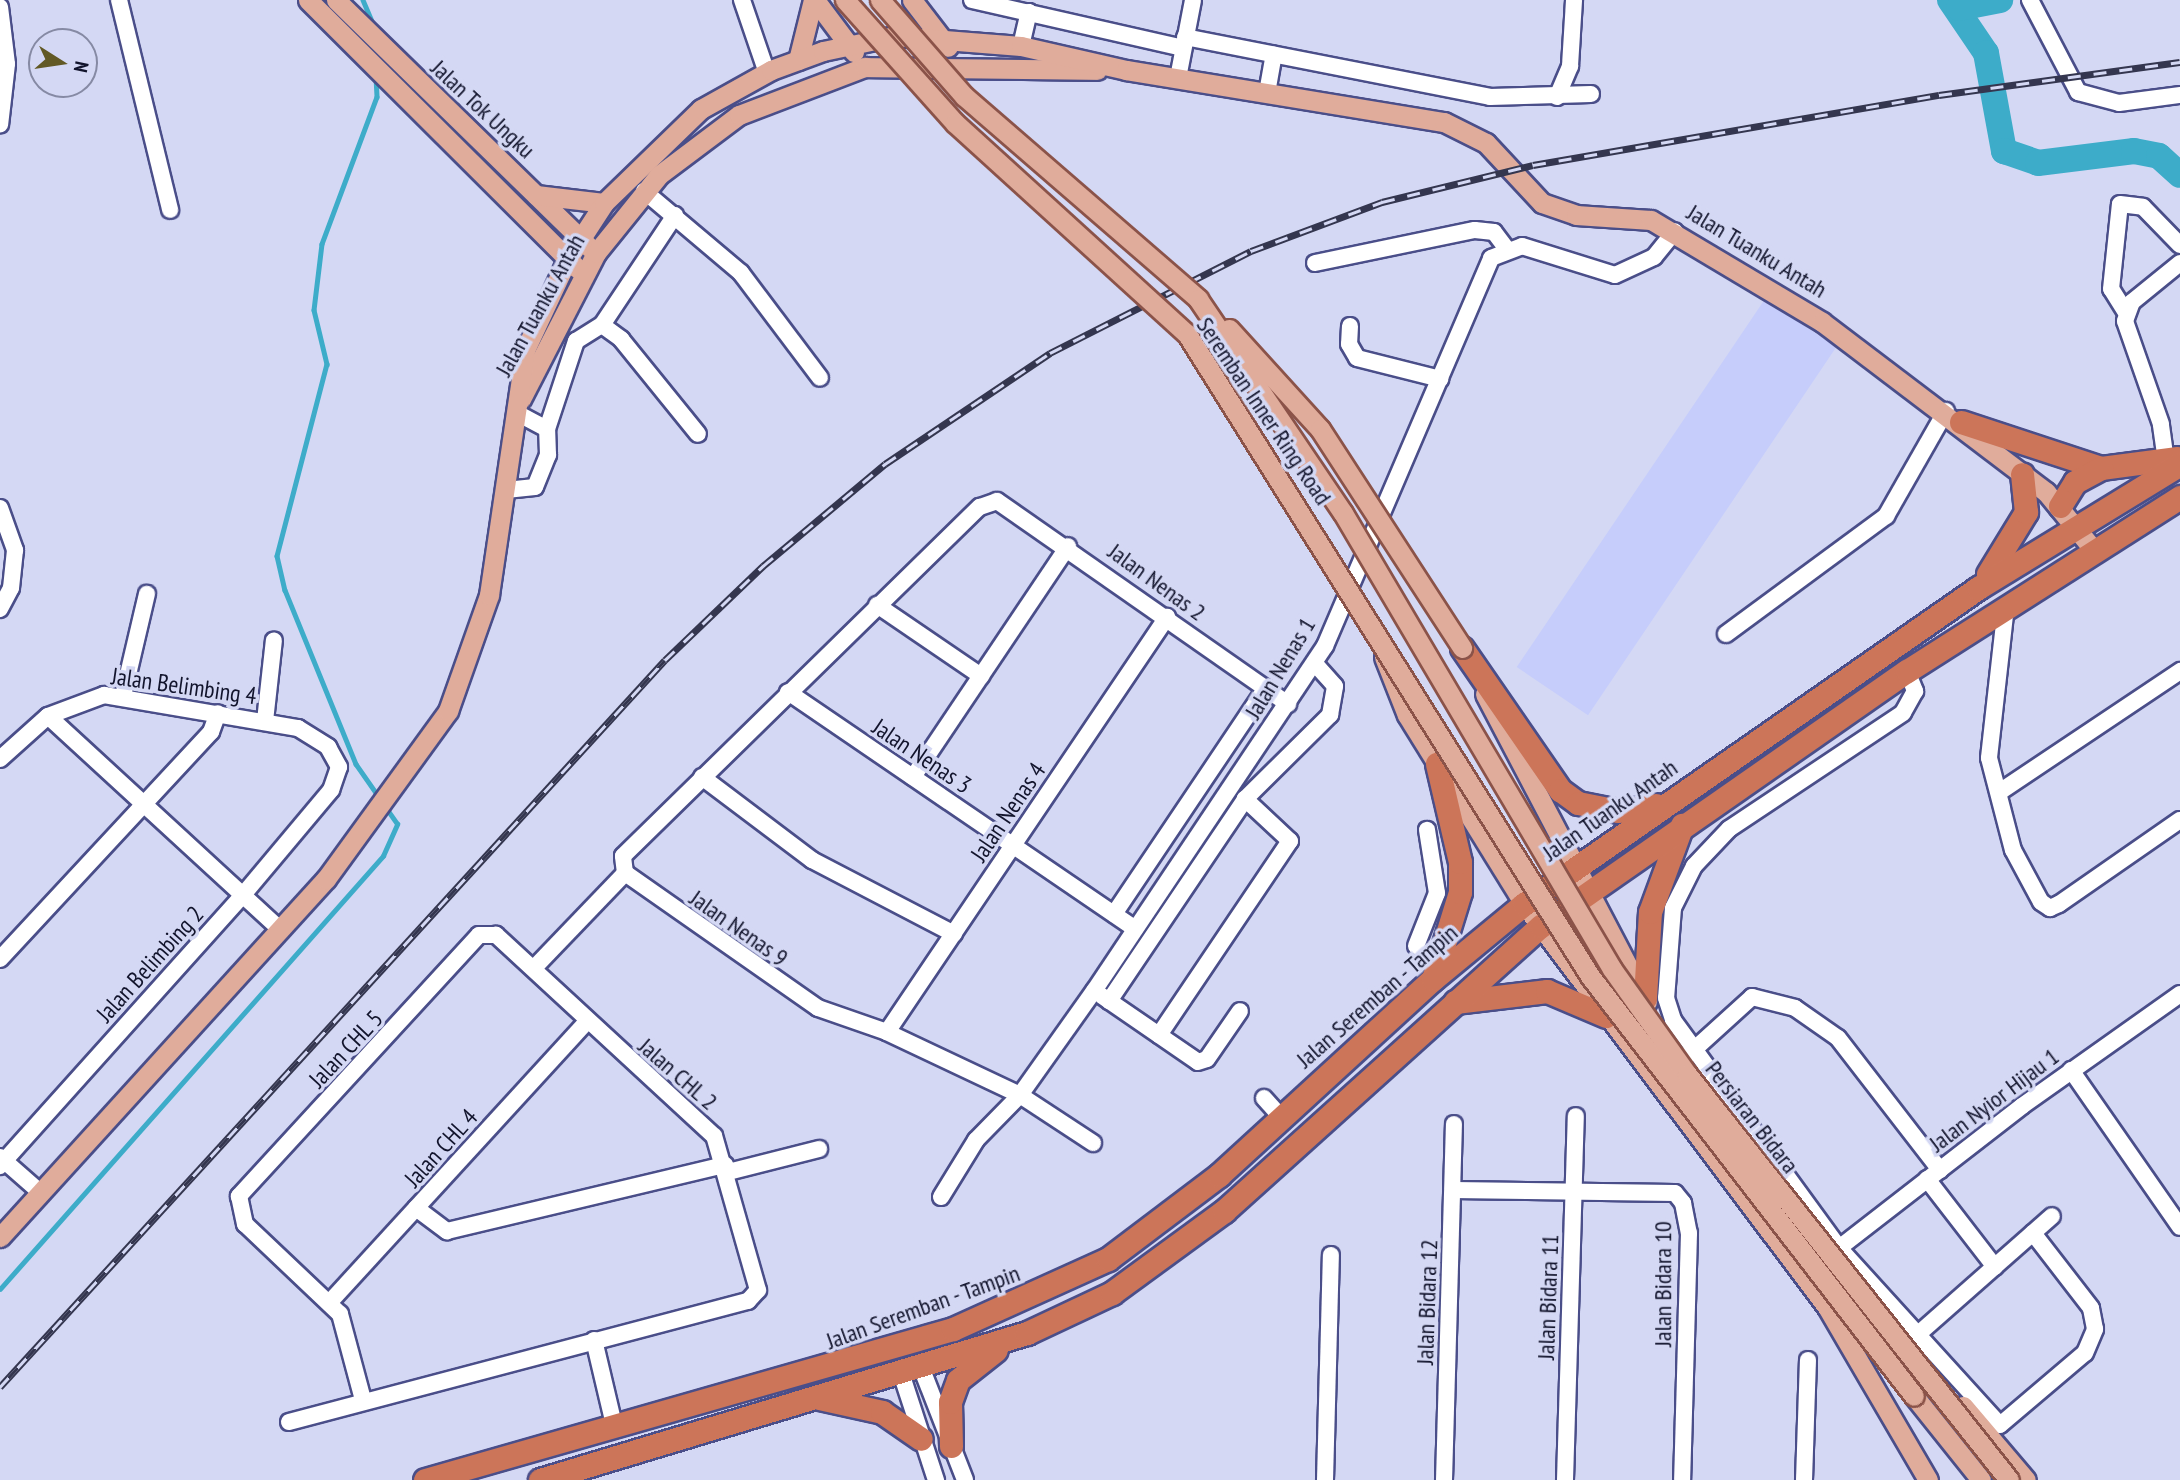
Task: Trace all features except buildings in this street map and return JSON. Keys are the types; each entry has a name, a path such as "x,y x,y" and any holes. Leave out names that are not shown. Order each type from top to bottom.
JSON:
{"highway":[{"path":"1954,417 2101,468"},
{"path":"2060,506 2075,482 2101,468 2175,461"},
{"name":"Jalan Tuanku Antah","path":"1524,904 1665,802 1978,588 2175,461"},
{"path":"1978,588 2026,512 2022,474"},
{"path":"1541,926 1682,825 1907,671 2093,549 2180,497"},
{"path":"1462,648 1560,790 1578,803 1618,811 1665,802"},
{"path":"1433,979 1460,892 1460,862 1437,764"},
{"path":"1645,998 1650,912 1682,825"},
{"name":"Jalan Seremban - Tampin","path":"425,1480 615,1429 953,1329 1067,1281 1156,1227 1433,979 1524,904"},
{"name":"Jalan Seremban - Tampin","path":"540,1480 1027,1333 1161,1262 1450,1003 1541,926"},
{"path":"1450,1003 1547,991 1606,1016"},
{"path":"951,1446 950,1402 958,1380 981,1358 1027,1333"},
{"path":"808,1397 882,1412 921,1438"}],"main road":[{"path":"307,0 363,41 566,260 583,273"},
{"path":"336,0 363,41"},
{"path":"816,0 844,0"},
{"path":"816,0 865,67"},
{"path":"798,60 816,0"},
{"name":"Seremban Inner Ring Road","path":"844,0 955,123 1187,334 1466,779"},
{"name":"Seremban Inner Ring Road","path":"880,0 964,96 1198,299 1343,513 1486,764"},
{"path":"912,0 960,65"},
{"name":"Jalan Tuanku Antah","path":"520,406 518,382 525,350 566,260 604,203 701,109 767,73 798,60 848,45 894,36 1021,46 1126,69 1444,122 1486,143 1542,203 1576,215 1651,220 1675,231 1822,322 1954,417 2060,506 2093,549"},
{"name":"Jalan Tok Ungku","path":"383,61 536,195 596,253"},
{"name":"Jalan Tuanku Antah","path":"520,406 583,273 596,253 644,191 739,115 865,67 960,65 1126,69"},
{"path":"536,195 604,203"},
{"name":"Persiaran Bidara","path":"1198,299 1320,429 1462,648 1533,793 1645,998 2026,1480"},
{"path":"0,1237 281,930 371,823 398,786 464,679 489,595 520,406"},
{"path":"1375,632 1407,715 1524,904 1827,1307 1928,1480"},
{"name":"Persiaran Bidara","path":"1486,764 1612,969 1687,1074 2009,1480"},
{"name":"Persiaran Bidara","path":"1466,779 1590,976 1981,1480"},
{"path":"1483,838 1502,840 1521,833 1530,821 1533,793"},
{"path":"1574,972 1572,959 1583,934 1609,931"}],"street":[{"path":"119,0 170,210"},
{"path":"742,0 767,73"},
{"path":"972,0 1184,43 1274,55 1490,97 1591,94"},
{"path":"1178,78 1193,0"},
{"path":"1557,97 1570,66 1574,0"},
{"path":"2031,6 2078,92 2119,103 2180,95"},
{"path":"0,7 7,64 0,125"},
{"path":"1021,46 1029,12"},
{"path":"1267,93 1274,55"},
{"path":"644,191 741,273 820,378"},
{"path":"2175,461 2125,311 2112,289 2120,204 2143,207 2180,245"},
{"path":"506,490 523,493 540,479 547,429 555,421 576,341 602,325 675,215"},
{"path":"1315,263 1475,230 1494,232 1506,248 1540,249 1615,275 1654,257 1675,231"},
{"name":"Jalan Nenas 1","path":"941,1197 976,1140 1020,1095 1094,991 1314,663 1440,379 1480,276 1506,248"},
{"path":"2125,311 2180,263"},
{"path":"602,325 621,339 698,434"},
{"path":"1350,326 1349,344 1357,358 1440,379"},
{"path":"520,406 547,429"},
{"path":"1726,634 1886,516 1954,417"},
{"name":"Jalan Nenas 2","path":"877,605 980,507 997,501 1068,546 1288,704"},
{"path":"0,508 15,550 11,588 0,609"},
{"path":"913,777 1068,546"},
{"path":"123,696 147,594"},
{"path":"534,968 625,873 627,848 877,605 981,676"},
{"path":"2006,606 1989,758 2001,791 2013,850 2050,908 2180,820"},
{"name":"Jalan Nenas 4","path":"887,1032 1167,617"},
{"path":"265,721 274,640"},
{"path":"1109,1001 1245,799 1330,715 1335,686 1314,663"},
{"path":"1907,671 1915,691 1903,713 1729,829 1681,885 1664,975 1673,1020 1690,1054 1839,1248 1916,1336 2000,1425 2085,1353 2095,1329 2091,1308 2033,1233"},
{"path":"2001,791 2180,671"},
{"path":"1114,914 1266,688"},
{"name":"Jalan Nenas 3","path":"788,692 1135,929"},
{"name":"Jalan Belimbing 4","path":"0,760 48,716 92,697 123,696 298,728 328,747 339,767 331,790"},
{"path":"0,959 211,732 218,713"},
{"path":"48,716 281,930"},
{"path":"1245,768 1264,782"},
{"path":"702,776 812,860 954,934"},
{"name":"Jalan Belimbing 2","path":"2,1161 242,896 331,790"},
{"path":"1159,1035 1290,841 1245,799"},
{"path":"1416,946 1437,893 1427,830"},
{"name":"Jalan Nenas 9","path":"625,873 818,1008 887,1032 1020,1095 1093,1143"},
{"name":"Jalan CHL 5","path":"330,1303 245,1224 238,1206 245,1186 479,935 496,935"},
{"name":"Jalan CHL 2","path":"496,935 534,968 586,1023 714,1136 726,1168 758,1290 748,1301 594,1340"},
{"path":"1094,991 1198,1062 1207,1059 1240,1011"},
{"name":"Jalan Nyior Hijau 1","path":"1839,1248 2071,1070 2180,994"},
{"path":"1690,1054 1752,997 1795,1008 1838,1038 1995,1267"},
{"name":"Jalan CHL 4","path":"330,1303 586,1023"},
{"path":"2071,1070 2180,1227"},
{"path":"1264,1098 1280,1116"},
{"name":"Jalan Bidara 11","path":"1565,1480 1576,1116"},
{"name":"Jalan Bidara 12","path":"1444,1480 1454,1125"},
{"path":"416,1208 447,1231 819,1149"},
{"path":"2,1161 41,1193"},
{"path":"1452,1189 1574,1193"},
{"name":"Jalan Bidara 10","path":"1574,1193 1675,1193 1689,1217 1682,1480"},
{"path":"1916,1336 2052,1216"},
{"path":"1325,1480 1331,1255"},
{"path":"330,1303 344,1323 363,1400"},
{"path":"289,1422 594,1340 615,1429"},
{"path":"1804,1480 1808,1360"},
{"path":"911,1370 921,1438 936,1480"},
{"path":"911,1370 951,1446 965,1480"}],"shaded area":[{"path":"1765,299 1836,347 1588,715 1517,667"}],"waterway":[{"path":"363,0 374,26"},
{"path":"1950,0 1986,53 2004,151 2038,163 2134,151 2159,156 2180,175"},
{"path":"1959,8 2000,0"},
{"path":"376,77 377,97 322,244 314,310 327,364 277,556 285,590 356,764 379,797"},
{"path":"0,1289 383,856 397,824 386,808"}],"railway":[{"path":"0,1387 665,660 763,566 885,464 1050,353 1251,251 1382,202 1533,165 1939,95 2180,62"}]}
